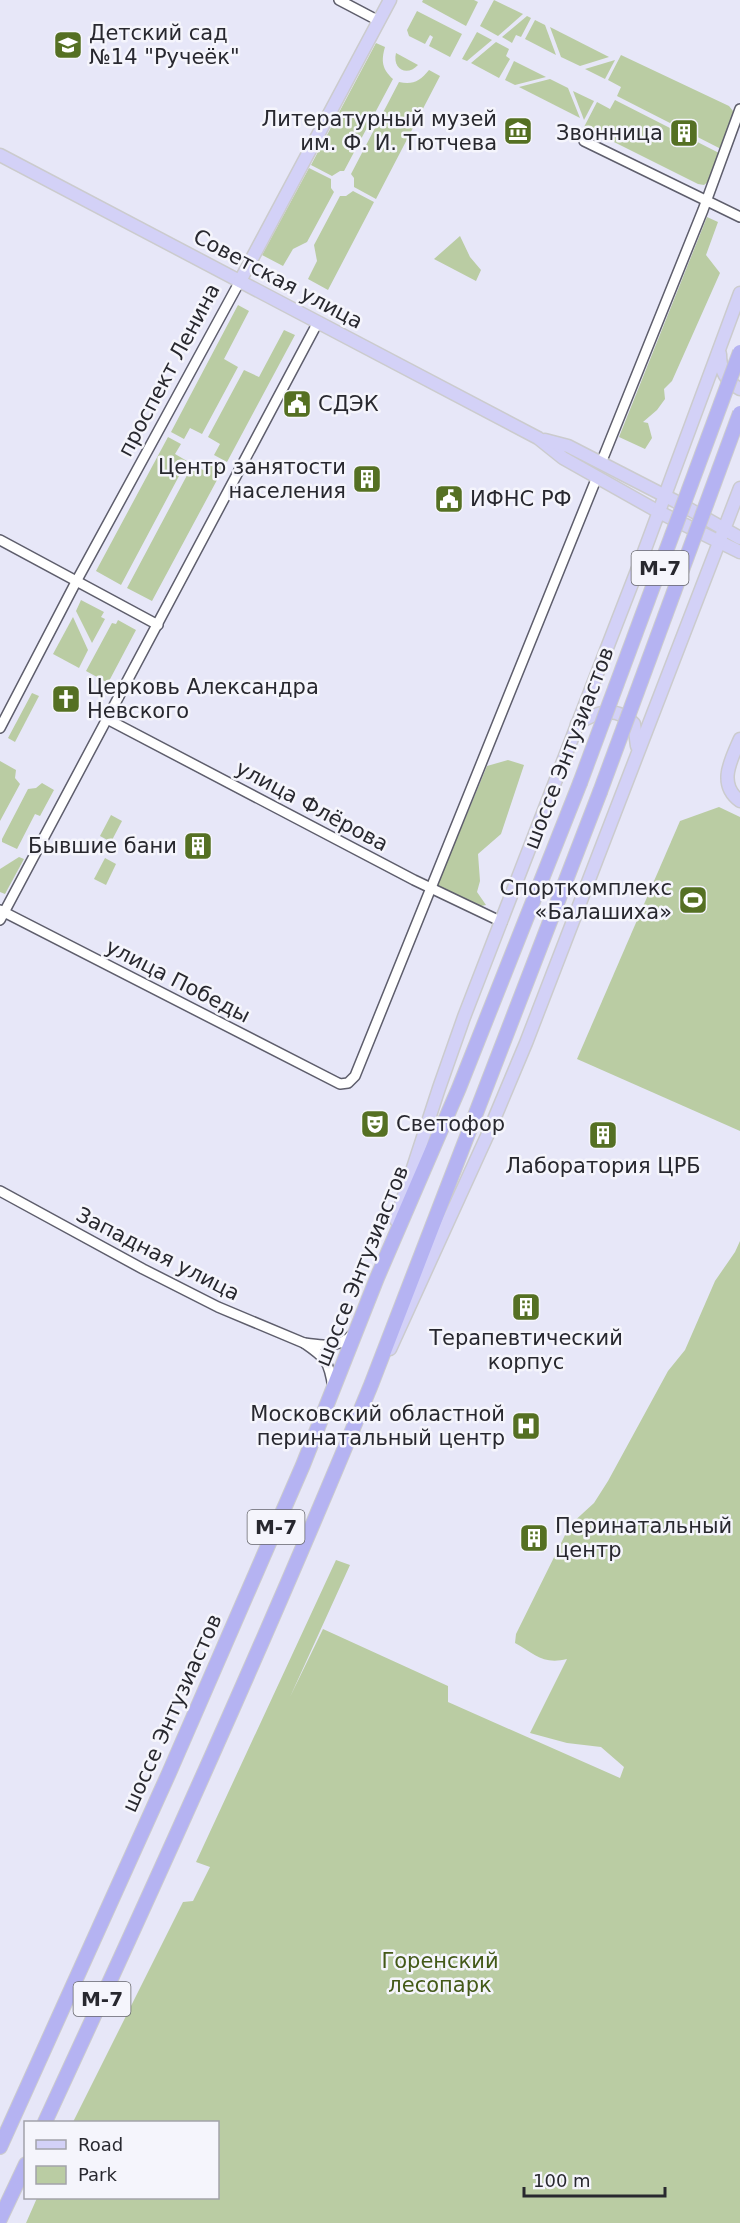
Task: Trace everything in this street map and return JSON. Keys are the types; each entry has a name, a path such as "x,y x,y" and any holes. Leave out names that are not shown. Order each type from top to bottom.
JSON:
{"highway":[{"name":"шоссе Энтузиастов","path":"0,2147 165,1782 303,1466 378,1278 459,1088 580,783 740,352"},
{"name":"шоссе Энтузиастов","path":"45,2121 158,1876 288,1582 371,1385 600,792 740,413"},
{"path":"0,2219 24,2168"}],"main road":[{"name":"проспект Ленина","path":"240,280 390,0"},
{"name":"Советская улица","path":"0,155 538,438 562,458 659,512 740,552"},
{"path":"378,1278 439,1088 740,293"},
{"path":"722,344 720,360 723,372 731,384 740,389"},
{"name":"Советская улица","path":"538,438 568,446 740,538"},
{"path":"371,1385 422,1283 526,1043 740,488"},
{"path":"577,724 601,712 614,712 625,716 634,724 636,731 635,756"},
{"path":"740,739 727,779 730,791 740,801"}],"street":[{"path":"339,0 379,21"},
{"path":"601,463 706,201 740,109"},
{"path":"584,141 740,217"},
{"name":"проспект Ленина","path":"0,728 77,580 240,280"},
{"path":"1,914 158,625 318,322"},
{"path":"430,888 597,477"},
{"path":"0,540 158,625"},
{"name":"улица Флёрова","path":"107,720 430,888 502,922"},
{"name":"улица Победы","path":"1,914 340,1084 348,1083 355,1076 430,888"},
{"name":"Западная улица","path":"0,1191 218,1307 304,1343 324,1358 331,1374 333,1390"},
{"name":"Западная улица","path":"304,1343 335,1346 349,1338 358,1328"}],"green space":[{"path":"423,0 474,0 478,2 466,26 422,2"},
{"path":"494,0 523,14 498,36 480,26"},
{"path":"417,11 462,34 450,57 429,46 433,37 430,35 425,44 409,36 407,30"},
{"path":"527,16 531,18 521,37 516,35 512,43 502,37"},
{"path":"535,20 545,25 556,55 525,39"},
{"path":"550,27 609,57 580,66 561,57"},
{"path":"477,32 492,40 467,61 462,59"},
{"path":"496,42 509,49 506,56 510,59 499,78 471,63"},
{"path":"376,43 385,47 383,65 393,79 344,171 332,176 311,165"},
{"path":"396,53 418,65 414,69 401,70 396,63"},
{"path":"621,55 729,106 733,111 733,116 721,149 617,96 621,87 608,80"},
{"path":"615,60 605,79 585,69"},
{"path":"514,61 546,77 515,85 505,80"},
{"path":"429,70 440,76 376,199 354,187 354,178 351,174 399,82 416,81"},
{"path":"550,79 568,88 580,118 519,87"},
{"path":"573,91 594,101 584,120"},
{"path":"615,100 719,153 709,181 704,185 698,184 584,127 597,102 610,109"},
{"path":"309,168 331,179 331,188 334,192 307,242 293,249 283,266 262,255"},
{"path":"353,191 374,202 328,290 308,279 317,261 314,245 340,196 346,196"},
{"path":"707,217 718,222 706,255 720,273 672,381 664,389 665,399 657,410 643,422 648,423 652,438 645,449 619,437"},
{"path":"460,236 470,257 481,270 476,281 434,259"},
{"path":"238,305 249,311 224,359 238,367 202,434 190,428 184,439 171,432"},
{"path":"284,330 295,335 227,462 214,455 220,444 208,437 244,370 259,377"},
{"path":"168,437 181,444 175,454 187,461 121,585 96,571"},
{"path":"211,460 224,467 152,601 127,588 193,464 205,471"},
{"path":"81,600 104,612 101,617 105,619 92,643 76,611"},
{"path":"73,617 88,650 79,668 53,654"},
{"path":"118,620 136,630 108,683 86,671 112,623 116,624"},
{"path":"32,693 39,696 15,742 8,738"},
{"path":"508,760 524,765 501,834 478,854 480,881 477,892 486,905 481,906 437,886 487,766"},
{"path":"0,761 16,770 15,778 20,784 0,821"},
{"path":"42,783 54,790 40,816 35,814 17,849 2,842 28,789 36,788"},
{"name":"Спорткомплекс «Балашиха»","path":"719,807 740,817 740,1131 577,1059 680,821"},
{"path":"111,815 122,821 111,842 100,836"},
{"path":"19,857 24,859 5,894 0,892 0,869"},
{"path":"105,858 116,864 106,885 94,879"},
{"name":"Горенский лесопарк","path":"740,1241 740,2223 26,2223 37,2199 219,2199 219,2121 74,2121 183,1902 193,1901 210,1867 196,1862 336,1560 350,1565 290,1697 323,1629 448,1686 448,1702 620,1778 624,1767 601,1747 567,1743 530,1733 567,1659 552,1661 540,1657 515,1643 516,1634 570,1525 594,1503 608,1481 668,1371 685,1350 715,1281"}],"place":[{"name":"Детский сад №14 \"Ручеёк\"","path":"68,45"},
{"name":"Литературный музей им. Ф. И. Тютчева","path":"518,131"},
{"name":"Звонница","path":"684,133"},
{"name":"СДЭК","path":"297,404"},
{"name":"Центр занятости населения","path":"367,479"},
{"name":"ИФНС РФ","path":"449,499"},
{"name":"Церковь Александра Невского","path":"66,699"},
{"name":"Бывшие бани","path":"198,846"},
{"name":"Спорткомплекс «Балашиха»","path":"693,900"},
{"name":"Светофор","path":"375,1124"},
{"name":"Лаборатория ЦРБ","path":"603,1135"},
{"name":"Терапевтический корпус","path":"526,1307"},
{"name":"Московский областной перинатальный центр","path":"526,1426"},
{"name":"Перинатальный центр","path":"534,1538"}]}
